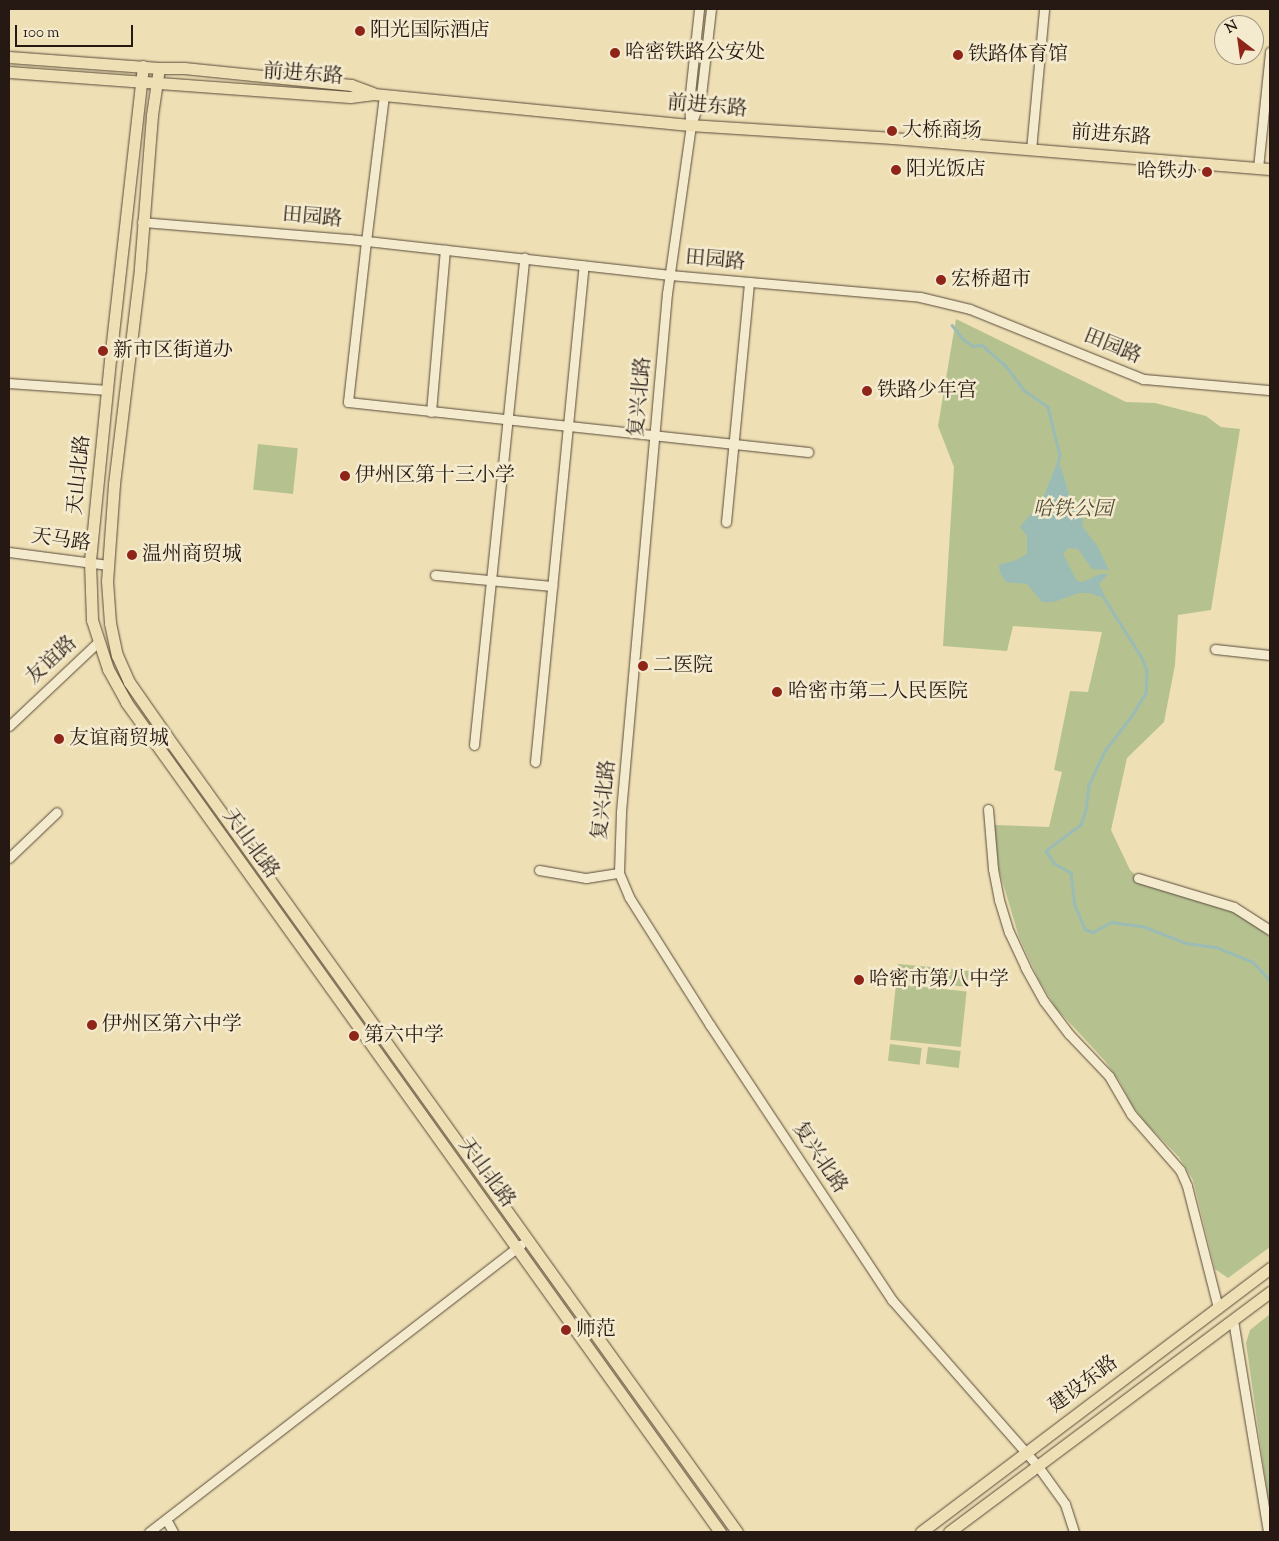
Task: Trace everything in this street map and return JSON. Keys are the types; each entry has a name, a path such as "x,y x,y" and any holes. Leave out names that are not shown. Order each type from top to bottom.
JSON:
{"main road":[{"path":"9,57 159,68 184,68 351,85 379,94"},
{"name":"天山北路","path":"143,66 90,562 92,612 98,642 108,669 126,702 720,1532"},
{"path":"159,68 152,115 142,222 140,268 114,484 108,565 110,623 117,655 129,682 736,1532"},
{"name":"前进东路","path":"9,72 350,97 379,94 691,125 892,138 1270,169"},
{"name":"建设东路","path":"922,1532 1268,1270"},
{"name":"建设东路","path":"949,1532 1270,1292"}],"street":[{"path":"691,125 689,102 699,9"},
{"name":"复兴北路","path":"711,9 701,96 691,125 670,275 620,812 619,873 629,897 710,1025 892,1300 1037,1465 1065,1504 1074,1532"},
{"path":"1032,150 1044,9"},
{"path":"1258,168 1270,52"},
{"path":"379,94 366,241 348,402 808,452"},
{"name":"田园路","path":"142,222 366,241 670,275 933,299 970,309 1143,379 1270,390"},
{"path":"431,412 445,250"},
{"path":"474,745 524,258"},
{"path":"535,762 584,265"},
{"path":"726,522 749,282"},
{"path":"9,383 107,390"},
{"name":"天马路","path":"9,552 108,565"},
{"path":"435,575 552,586"},
{"name":"友谊路","path":"9,726 98,642"},
{"path":"1215,649 1270,655"},
{"path":"988,809 992,869 999,900 1009,932 1024,967 1044,1001 1069,1034 1109,1076 1131,1114 1180,1170 1187,1186 1218,1308"},
{"path":"9,858 57,812"},
{"path":"540,870 586,878 619,873"},
{"path":"1138,878 1234,907 1270,930"},
{"path":"149,1532 167,1521 528,1241"},
{"path":"1233,1320 1268,1532"},
{"path":"167,1521 173,1532"}],"green space":[{"name":"哈铁公园","path":"956,319 1126,402 1155,403 1206,416 1221,427 1240,429 1211,610 1178,615 1175,665 1164,722 1127,758 1111,830 1130,870 1147,886 1232,912 1248,920 1270,937 1270,1247 1228,1278 1215,1269 1193,1180 1179,1157 1144,1121 1105,1061 1056,1008 1039,980 1019,937 999,870 994,825 1049,827 1062,772 1054,770 1070,691 1088,692 1102,632 1013,626 1007,651 943,646 954,467 938,426"},
{"path":"258,444 298,448 293,494 253,490"},
{"path":"898,964 931,967 929,983 897,980"},
{"path":"936,967 969,971 967,987 934,983"},
{"path":"896,984 967,991 961,1047 890,1040"},
{"path":"890,1044 922,1048 920,1065 888,1061"},
{"path":"928,1047 961,1051 959,1068 926,1064"},
{"path":"1270,1314 1270,1511 1246,1343 1250,1330"}],"water":[{"path":"1056,465 1061,467 1071,501 1082,516 1083,527 1098,547 1109,570 1092,569 1078,549 1068,548 1063,554 1077,581 1083,582 1100,574 1108,574 1099,584 1104,594 1102,596 1096,596 1091,593 1079,593 1054,602 1042,602 1027,584 1006,582 1000,573 999,566 1001,564 1014,561 1027,554 1027,536 1020,527 1042,501"}],"waterway":[{"path":"952,325 963,339 973,346 982,345 1006,366 1024,390 1048,407 1060,455 1057,468"},
{"path":"1101,593 1141,656 1147,670 1146,693 1133,715 1105,751 1089,786 1086,810 1081,825 1046,851 1054,863 1071,873 1075,905 1085,929 1093,932 1111,922 1145,927 1186,943 1216,947 1253,962 1270,980"}],"place":[{"name":"阳光国际酒店","path":"360,31"},
{"name":"哈密铁路公安处","path":"615,53"},
{"name":"铁路体育馆","path":"958,55"},
{"name":"大桥商场","path":"892,131"},
{"name":"阳光饭店","path":"896,170"},
{"name":"哈铁办","path":"1207,172"},
{"name":"宏桥超市","path":"941,280"},
{"name":"新市区街道办","path":"103,351"},
{"name":"铁路少年宫","path":"867,391"},
{"name":"伊州区第十三小学","path":"345,476"},
{"name":"温州商贸城","path":"132,555"},
{"name":"二医院","path":"643,666"},
{"name":"哈密市第二人民医院","path":"777,692"},
{"name":"友谊商贸城","path":"59,739"},
{"name":"哈密市第八中学","path":"859,980"},
{"name":"伊州区第六中学","path":"92,1025"},
{"name":"第六中学","path":"354,1036"},
{"name":"师范","path":"566,1330"}]}
